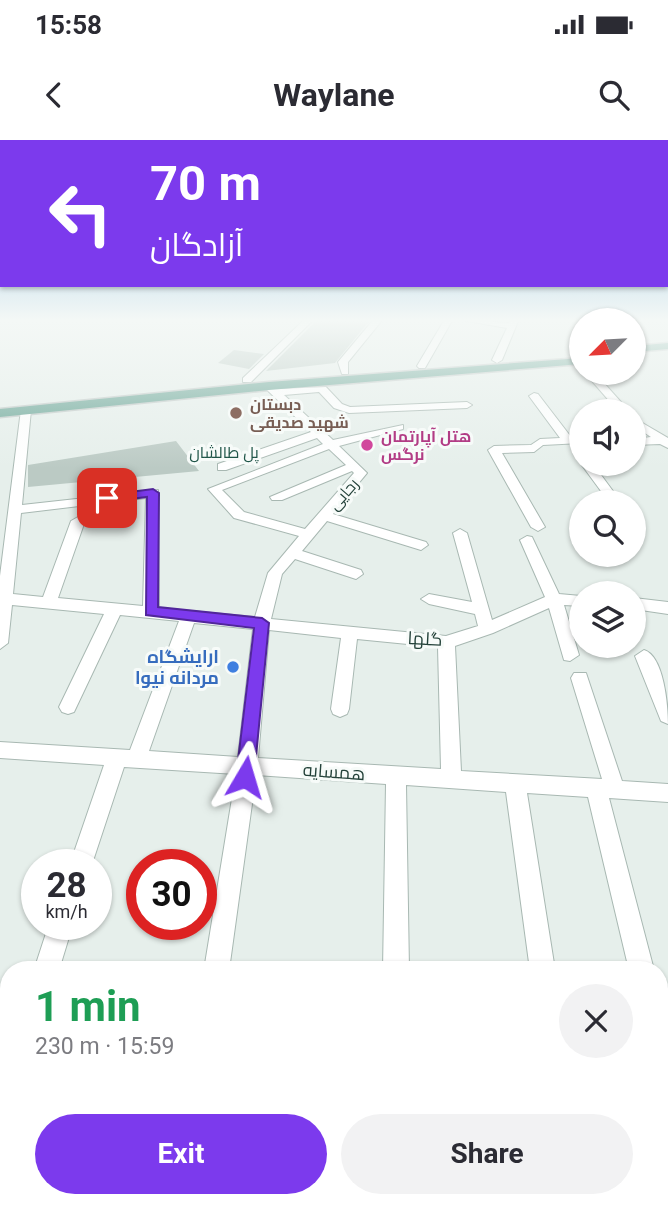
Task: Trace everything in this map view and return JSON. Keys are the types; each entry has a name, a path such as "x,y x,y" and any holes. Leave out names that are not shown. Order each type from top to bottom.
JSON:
{"main road":[{"path":"0,413 273,389 406,369"},
{"path":"0,404 345,372 380,373 441,369"}],"street":[{"path":"247,380 259,369"},
{"path":"601,385 613,399"},
{"path":"273,389 322,389 338,406 349,410 467,405"},
{"name":"رجایی","path":"217,961 247,766 262,623 275,573 361,473 273,389"},
{"path":"534,396 569,434"},
{"path":"0,643 2,599 26,410"},
{"path":"309,534 239,515 214,489 332,444 399,427"},
{"path":"646,429 666,442"},
{"path":"222,467 320,433"},
{"path":"538,527 494,450 534,448 540,442 569,440"},
{"path":"646,442 666,442"},
{"path":"277,497 355,466"},
{"path":"14,510 153,493 151,611"},
{"path":"324,516 421,545"},
{"path":"49,602 78,521"},
{"path":"460,533 487,629"},
{"path":"527,540 554,599 569,652"},
{"path":"292,553 356,574"},
{"name":"گلها","path":"2,599 151,611 446,642 487,629 554,599 569,600"},
{"path":"429,599 482,610"},
{"path":"646,605 667,607"},
{"path":"68,707 115,608"},
{"path":"87,849 189,615"},
{"path":"341,709 350,632"},
{"path":"446,642 451,779"},
{"path":"645,658 668,716"},
{"path":"580,678 606,789 640,961"},
{"name":"همسایه","path":"0,751 668,793"},
{"path":"396,776 396,961"},
{"path":"515,784 542,961"},
{"path":"49,961 56,940"}],"building":[{"path":"176,441 199,471 28,487 28,465"}],"place":[{"name":"دبستان شهید صدیقی","path":"236,413"},
{"name":"هتل آپارتمان نرگس","path":"367,445"},
{"name":"ارایشگاه مردانه نیوا","path":"233,667"}],"district":[{"name":"پل طالشان","path":"224,452"}],"route":[{"path":"107,498 153,493 151,611 262,623 245,777"}]}
